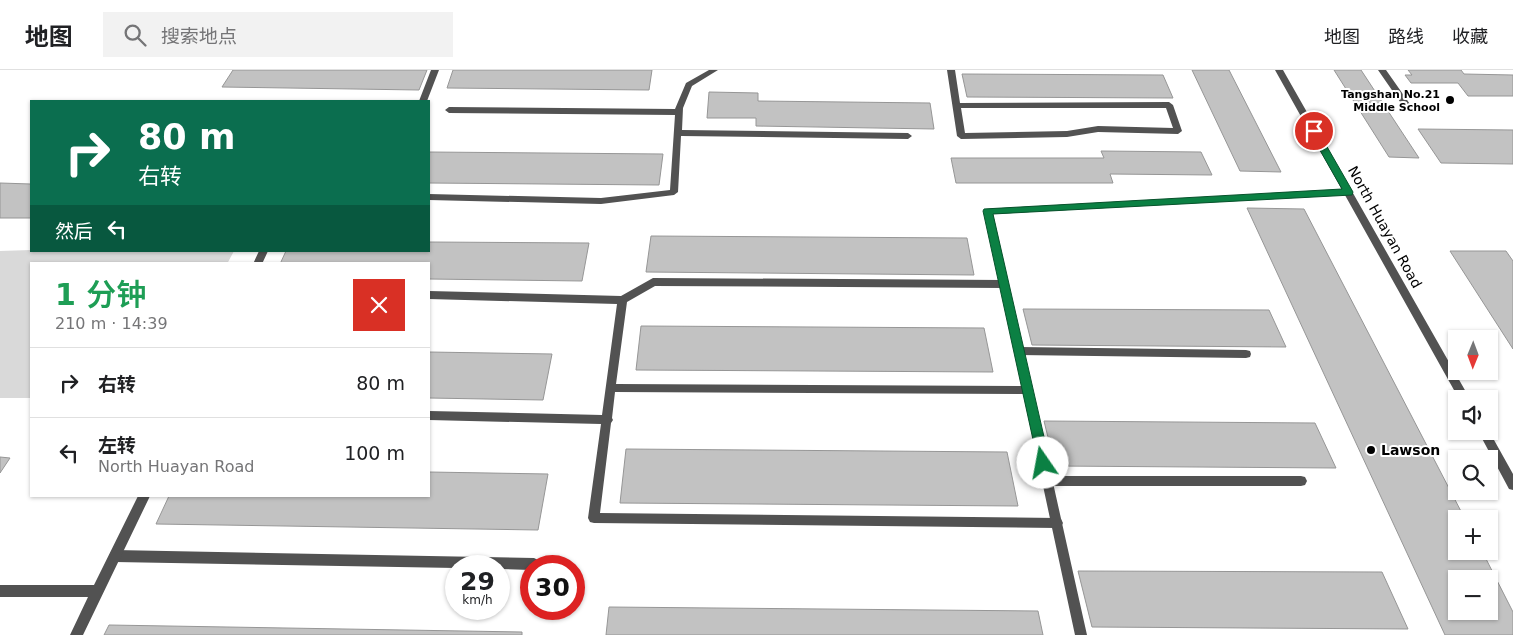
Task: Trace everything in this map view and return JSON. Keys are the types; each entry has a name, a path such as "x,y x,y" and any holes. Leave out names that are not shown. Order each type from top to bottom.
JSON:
{"street":[{"path":"423,100 435,70"},
{"path":"430,197 601,201 674,192 679,112 689,85 714,70"},
{"path":"951,70 958,106 961,136 1067,134 1098,129 1178,131 1169,106 958,106"},
{"name":"North Huayan Road","path":"1279,70 1459,390"},
{"path":"1382,70 1408,107"},
{"path":"449,110 679,112"},
{"path":"678,133 908,136"},
{"path":"1081,635 988,211 1348,192"},
{"path":"430,295 622,300 653,282 1004,284"},
{"path":"622,300 594,518 1057,523"},
{"path":"1019,351 1246,354"},
{"path":"612,388 1027,390"},
{"path":"430,416 608,420"},
{"path":"1488,440 1513,485"},
{"path":"1047,481 1301,482"},
{"path":"76,635 144,497"},
{"path":"115,556 520,564"},
{"path":"0,591 97,591"}],"shaded area":[{"path":"0,251 233,252 228,262 30,262 30,398 0,398"}],"building":[{"path":"233,70 427,70 419,90 222,87"},
{"path":"453,70 652,70 649,90 447,88"},
{"path":"1192,70 1229,70 1281,172 1240,171"},
{"path":"1334,70 1361,70 1419,158 1389,157"},
{"path":"1408,70 1461,70 1464,74 1513,75 1513,96 1468,96 1458,83 1411,83 1405,75 1412,75"},
{"path":"962,74 1163,75 1173,98 967,97"},
{"path":"709,92 758,93 758,101 930,103 934,129 756,126 756,118 707,118"},
{"path":"1418,129 1513,130 1513,164 1441,163"},
{"path":"1101,151 1201,152 1212,175 1110,174 1113,183 956,183 951,158 1104,158"},
{"path":"430,152 663,154 659,185 430,183"},
{"path":"0,183 30,184 30,218 0,218"},
{"path":"1247,208 1304,209 1448,486 1448,500 1455,500 1460,510 1448,510 1448,560 1487,560 1492,570 1448,570 1448,620 1498,620 1498,582 1513,612 1513,635 1445,635"},
{"path":"651,236 967,238 974,275 646,272"},
{"path":"430,242 589,243 582,281 430,279 430,262 281,262 286,252 430,252"},
{"path":"1450,251 1506,251 1513,261 1513,349"},
{"path":"1023,309 1269,310 1286,347 1032,345"},
{"path":"641,326 984,328 993,372 636,370"},
{"path":"430,352 552,354 543,400 430,398"},
{"path":"1044,421 1315,423 1336,468 1055,466"},
{"path":"626,449 1007,452 1018,506 620,503"},
{"path":"0,457 10,458 0,473"},
{"path":"430,472 548,474 538,530 156,524 169,497 430,497"},
{"path":"1078,571 1382,572 1408,629 1092,627"},
{"path":"609,607 1038,611 1043,635 606,635"},
{"path":"109,625 522,632 522,635 104,635"}],"place":[{"name":"Tangshan No.21 Middle School","path":"1450,100"},
{"name":"Lawson","path":"1371,450"}],"route":[{"path":"1043,463 988,211 1348,192 1314,131"}]}
